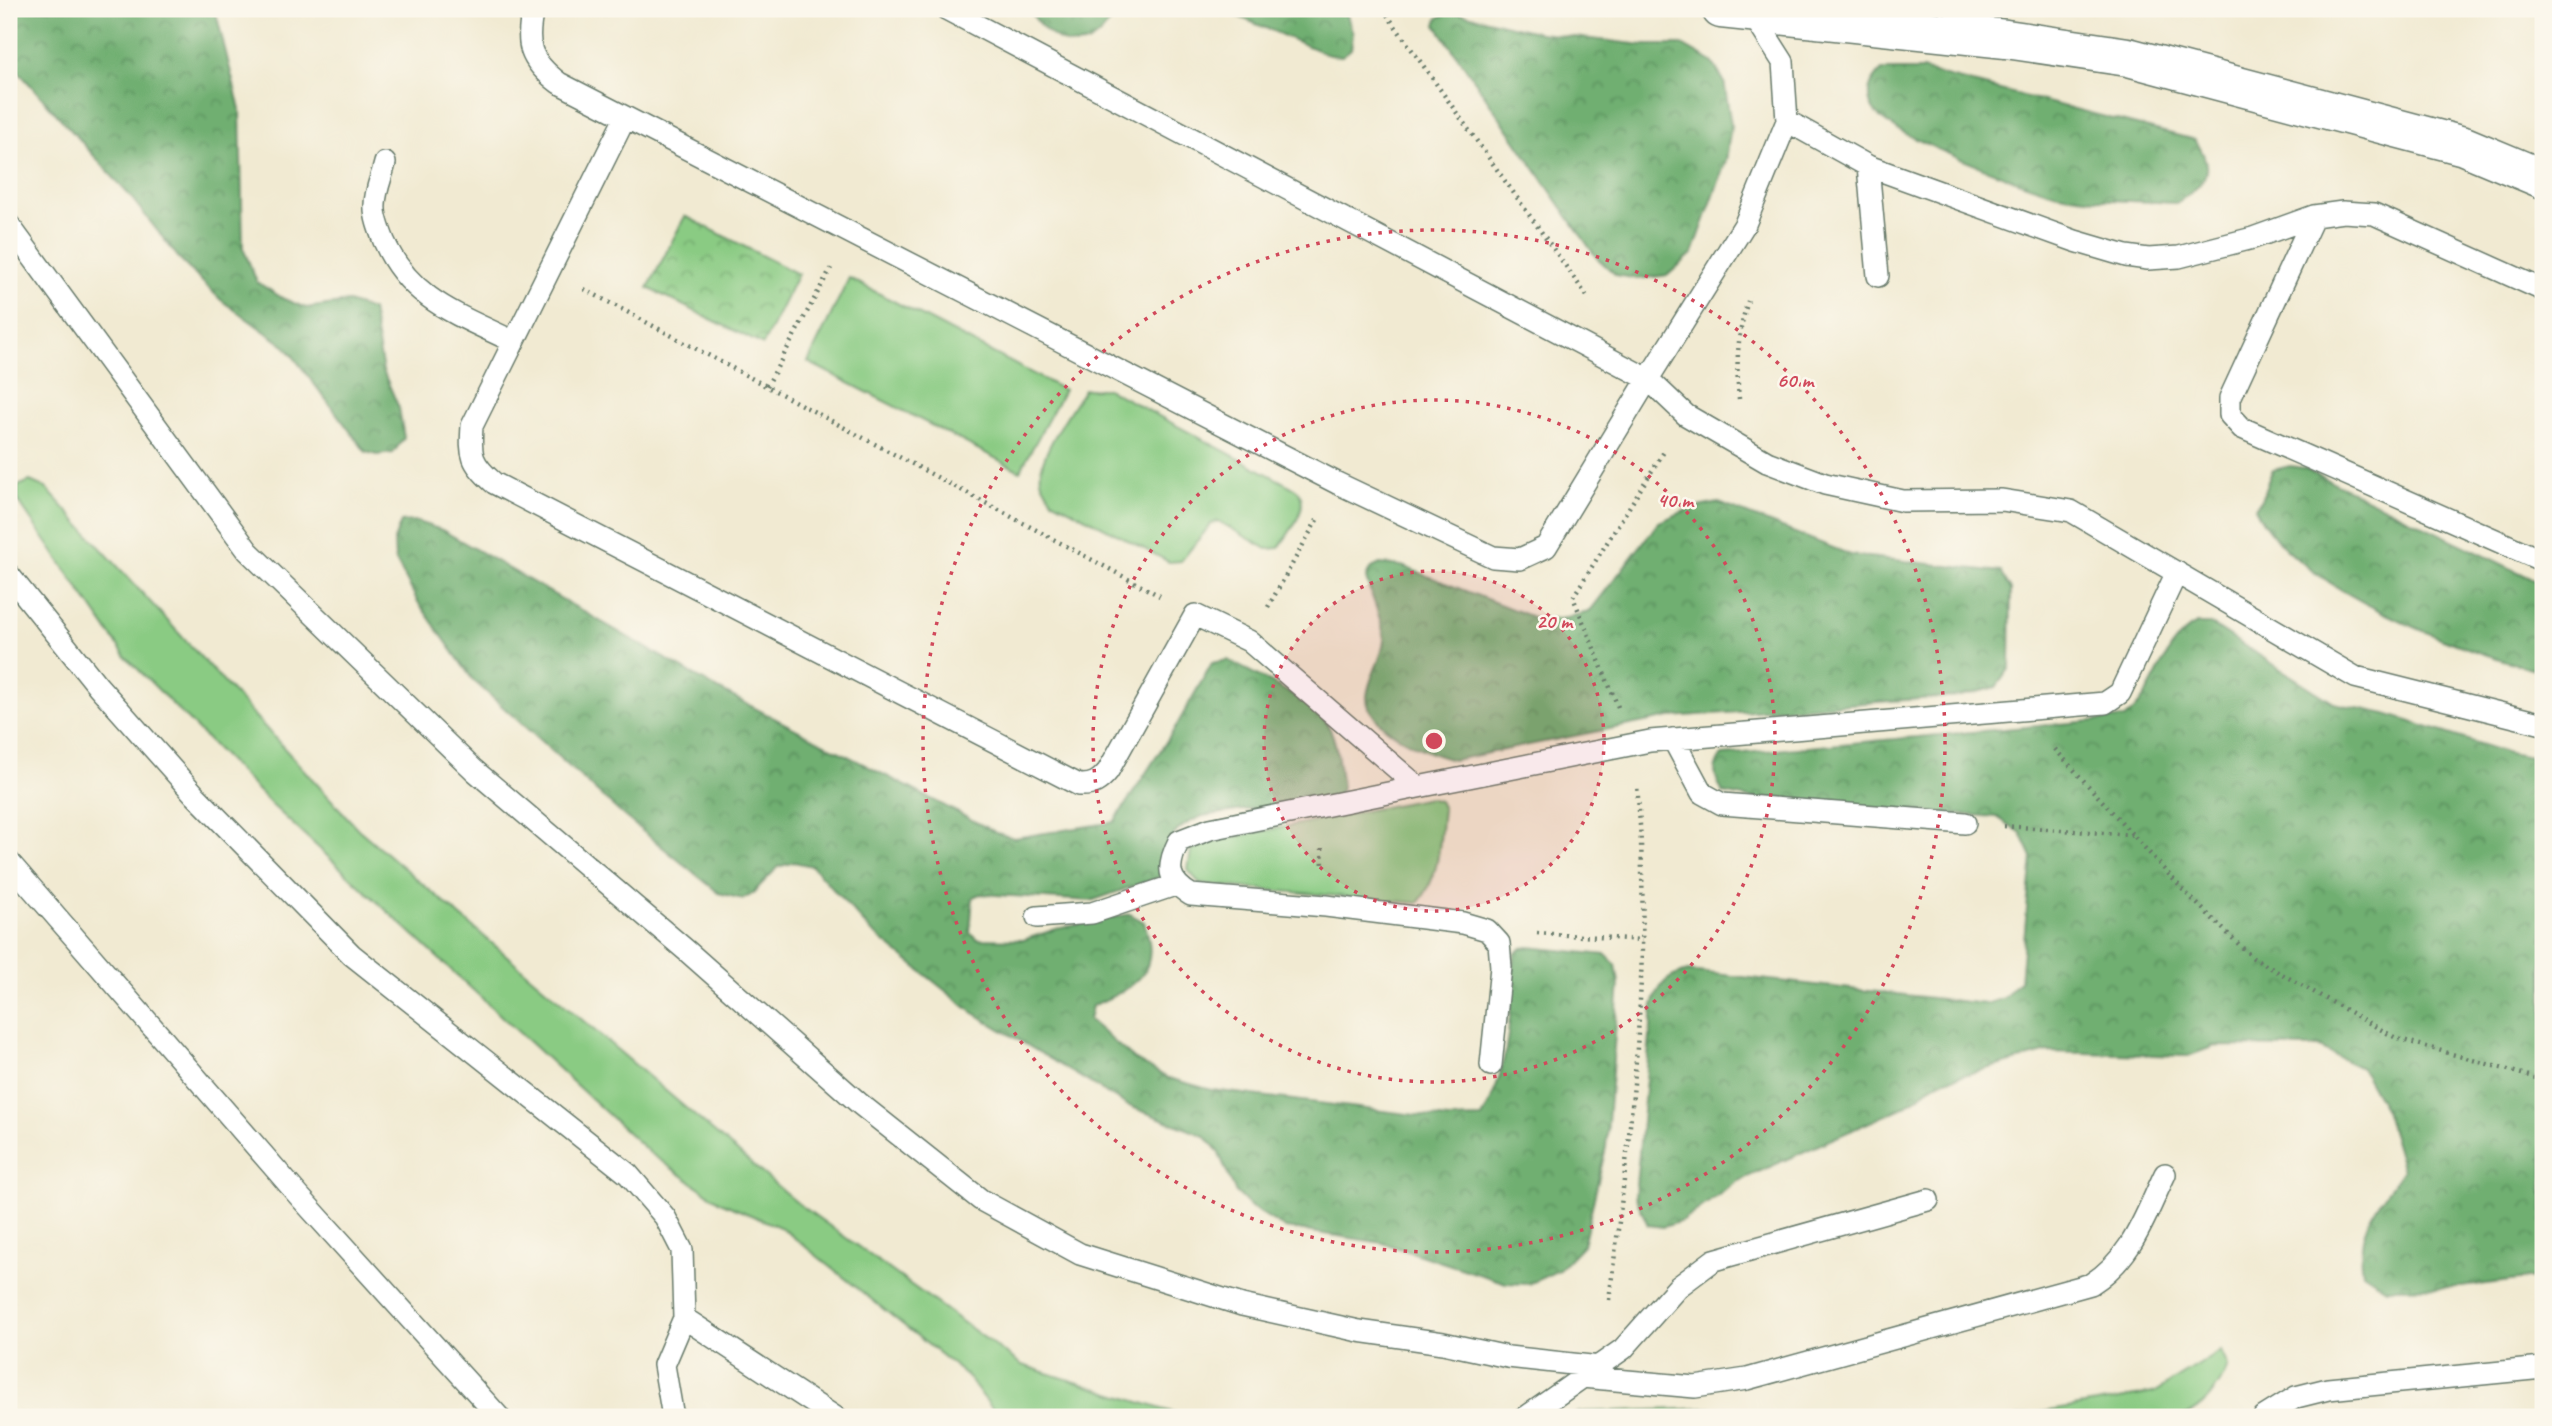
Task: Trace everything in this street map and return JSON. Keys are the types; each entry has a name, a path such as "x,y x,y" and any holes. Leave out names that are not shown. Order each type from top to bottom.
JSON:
{"street":[{"path":"1741,10 2006,39 2128,57 2464,146 2543,179"}],"lane":[{"path":"533,9 527,36 539,68 559,83 1338,483 1493,557 1520,559 1546,547 1745,224 1787,121 1783,62 1741,10"},
{"path":"946,9 1648,379 1686,415 1767,462 1825,484 1903,501 2001,500 2071,511 2356,677 2543,724"},
{"path":"625,118 472,426 471,452 477,468 494,483 1079,785 1090,786 1101,780 1108,771 1195,615 1249,641 1418,787"},
{"path":"1787,121 1867,166 2075,241 2148,259 2179,257 2253,239 2314,216 2343,212 2374,214 2543,290"},
{"path":"385,163 374,206 380,233 409,283 434,303 512,341"},
{"path":"1867,166 1878,276"},
{"path":"2314,216 2230,398 2230,415 2242,428 2543,561"},
{"path":"9,225 248,551 474,770 687,951 860,1104 981,1200 1080,1254 1242,1304 1359,1331 1443,1343 1591,1372 1695,1387 1747,1379 2091,1284 2110,1272 2127,1253 2165,1174"},
{"path":"1491,1065 1501,967 1499,943 1487,930 1463,923 1326,906 1191,895 1175,885 1171,863 1179,841 1210,829 1634,744 2105,703 2115,697 2177,572"},
{"path":"9,575 98,686 195,795 352,956 628,1174 665,1217 682,1250 684,1318 664,1365 673,1417"},
{"path":"1673,739 1702,793 1722,804 1965,823"},
{"path":"9,862 299,1196 499,1417"},
{"path":"1037,917 1092,913 1175,885"},
{"path":"1526,1417 1623,1349 1678,1287 1714,1260 1928,1200"},
{"path":"684,1318 835,1417"},
{"path":"2264,1417 2296,1398 2328,1389 2543,1368"}],"path":[{"path":"1383,9 1596,310"},
{"path":"551,271 1195,615"},
{"path":"767,386 816,296"},
{"path":"1608,1307 1629,1148 1642,940 1643,851 1634,744 1573,597 1686,415"},
{"path":"1249,641 1338,483"},
{"path":"2019,710 2183,890 2253,958 2396,1038 2543,1080"},
{"path":"1319,809 1326,906"},
{"path":"1965,823 2133,835"},
{"path":"1487,930 1642,940"}],"green space":[{"path":"9,9 215,9 240,109 243,248 257,282 284,299 306,308 348,302 372,310 383,371 399,408 404,438 393,453 377,455 366,452 286,347 221,300 182,262 130,196 9,61"},
{"path":"1030,9 1120,9 1098,35 1080,45 1054,37 1039,24"},
{"path":"1221,9 1345,9 1353,34 1351,49 1342,56 1329,55"},
{"path":"1451,11 1540,33 1643,45 1682,45 1712,62 1724,81 1731,125 1726,161 1693,253 1668,275 1638,279 1616,275 1596,257 1436,25 1438,18"},
{"path":"1882,70 1922,70 2195,140 2205,160 2205,176 2194,190 2176,203 2088,198 2043,189 1932,147 1886,122 1875,112 1869,100 1871,84"},
{"path":"685,216 798,274 763,345 648,288"},
{"path":"849,278 1064,390 1020,471 808,362"},
{"path":"1084,389 1108,389 1296,489 1301,496 1301,511 1279,548 1267,549 1218,521 1211,524 1181,561 1169,562 1052,500 1041,480 1044,459"},
{"path":"2290,466 2304,468 2543,584 2543,671 2469,649 2426,632 2382,612 2304,564 2275,537 2255,508 2273,470"},
{"path":"30,481 46,488 358,829 795,1201 1022,1365 1187,1417 999,1417 966,1375 782,1228 720,1202 650,1153 272,805 126,657 18,501 18,486"},
{"path":"1719,503 1851,555 2001,572 2011,590 2010,668 1996,687 1961,696 1670,717 1454,760 1401,738 1387,729 1369,708 1368,690 1384,640 1366,578 1370,569 1380,564 1402,566 1535,618 1560,619 1589,612 1659,522 1692,508"},
{"path":"414,521 442,530 718,689 997,833 1014,838 1114,822 1177,725 1212,663 1228,660 1299,699 1313,709 1330,729 1339,765 1342,788 1339,796 1203,816 1191,821 1171,839 1160,877 1091,901 980,894 973,897 970,932 978,939 1023,940 1056,929 1130,914 1144,922 1150,954 1147,966 1132,985 1092,1006 1089,1020 1134,1059 1168,1078 1212,1090 1448,1119 1482,1118 1492,1099 1504,1059 1515,954 1522,948 1529,947 1606,955 1616,965 1619,983 1606,1147 1583,1245 1559,1270 1529,1284 1506,1283 1383,1243 1285,1228 1251,1207 1235,1191 1218,1151 1205,1136 1127,1105 972,1012 872,932 812,866 794,862 778,867 751,895 743,899 719,893 624,816 473,680 418,602 395,559 394,540 401,522"},
{"path":"2197,624 2210,624 2334,703 2386,714 2508,753 2543,759 2543,1277 2461,1287 2386,1288 2363,1273 2362,1242 2366,1229 2377,1206 2403,1170 2385,1110 2361,1068 2318,1047 2215,1046 2188,1056 2048,1052 1938,1082 1904,1107 1738,1181 1682,1221 1663,1227 1648,1225 1635,1196 1653,1005 1661,986 1669,979 1688,971 1986,1004 2004,998 2020,981 2032,857 2021,833 1997,817 1753,799 1723,793 1715,774 1716,765 1722,755 2125,718 2145,696 2175,643"},
{"path":"1429,798 1439,801 1443,809 1435,870 1426,893 1418,903 1200,884 1188,870 1191,850 1213,841"},
{"path":"2221,1351 2228,1366 2220,1382 2210,1397 2181,1417 2016,1417 2153,1393"},
{"path":"1720,1408 1747,1417 1569,1417 1580,1412"}]}
